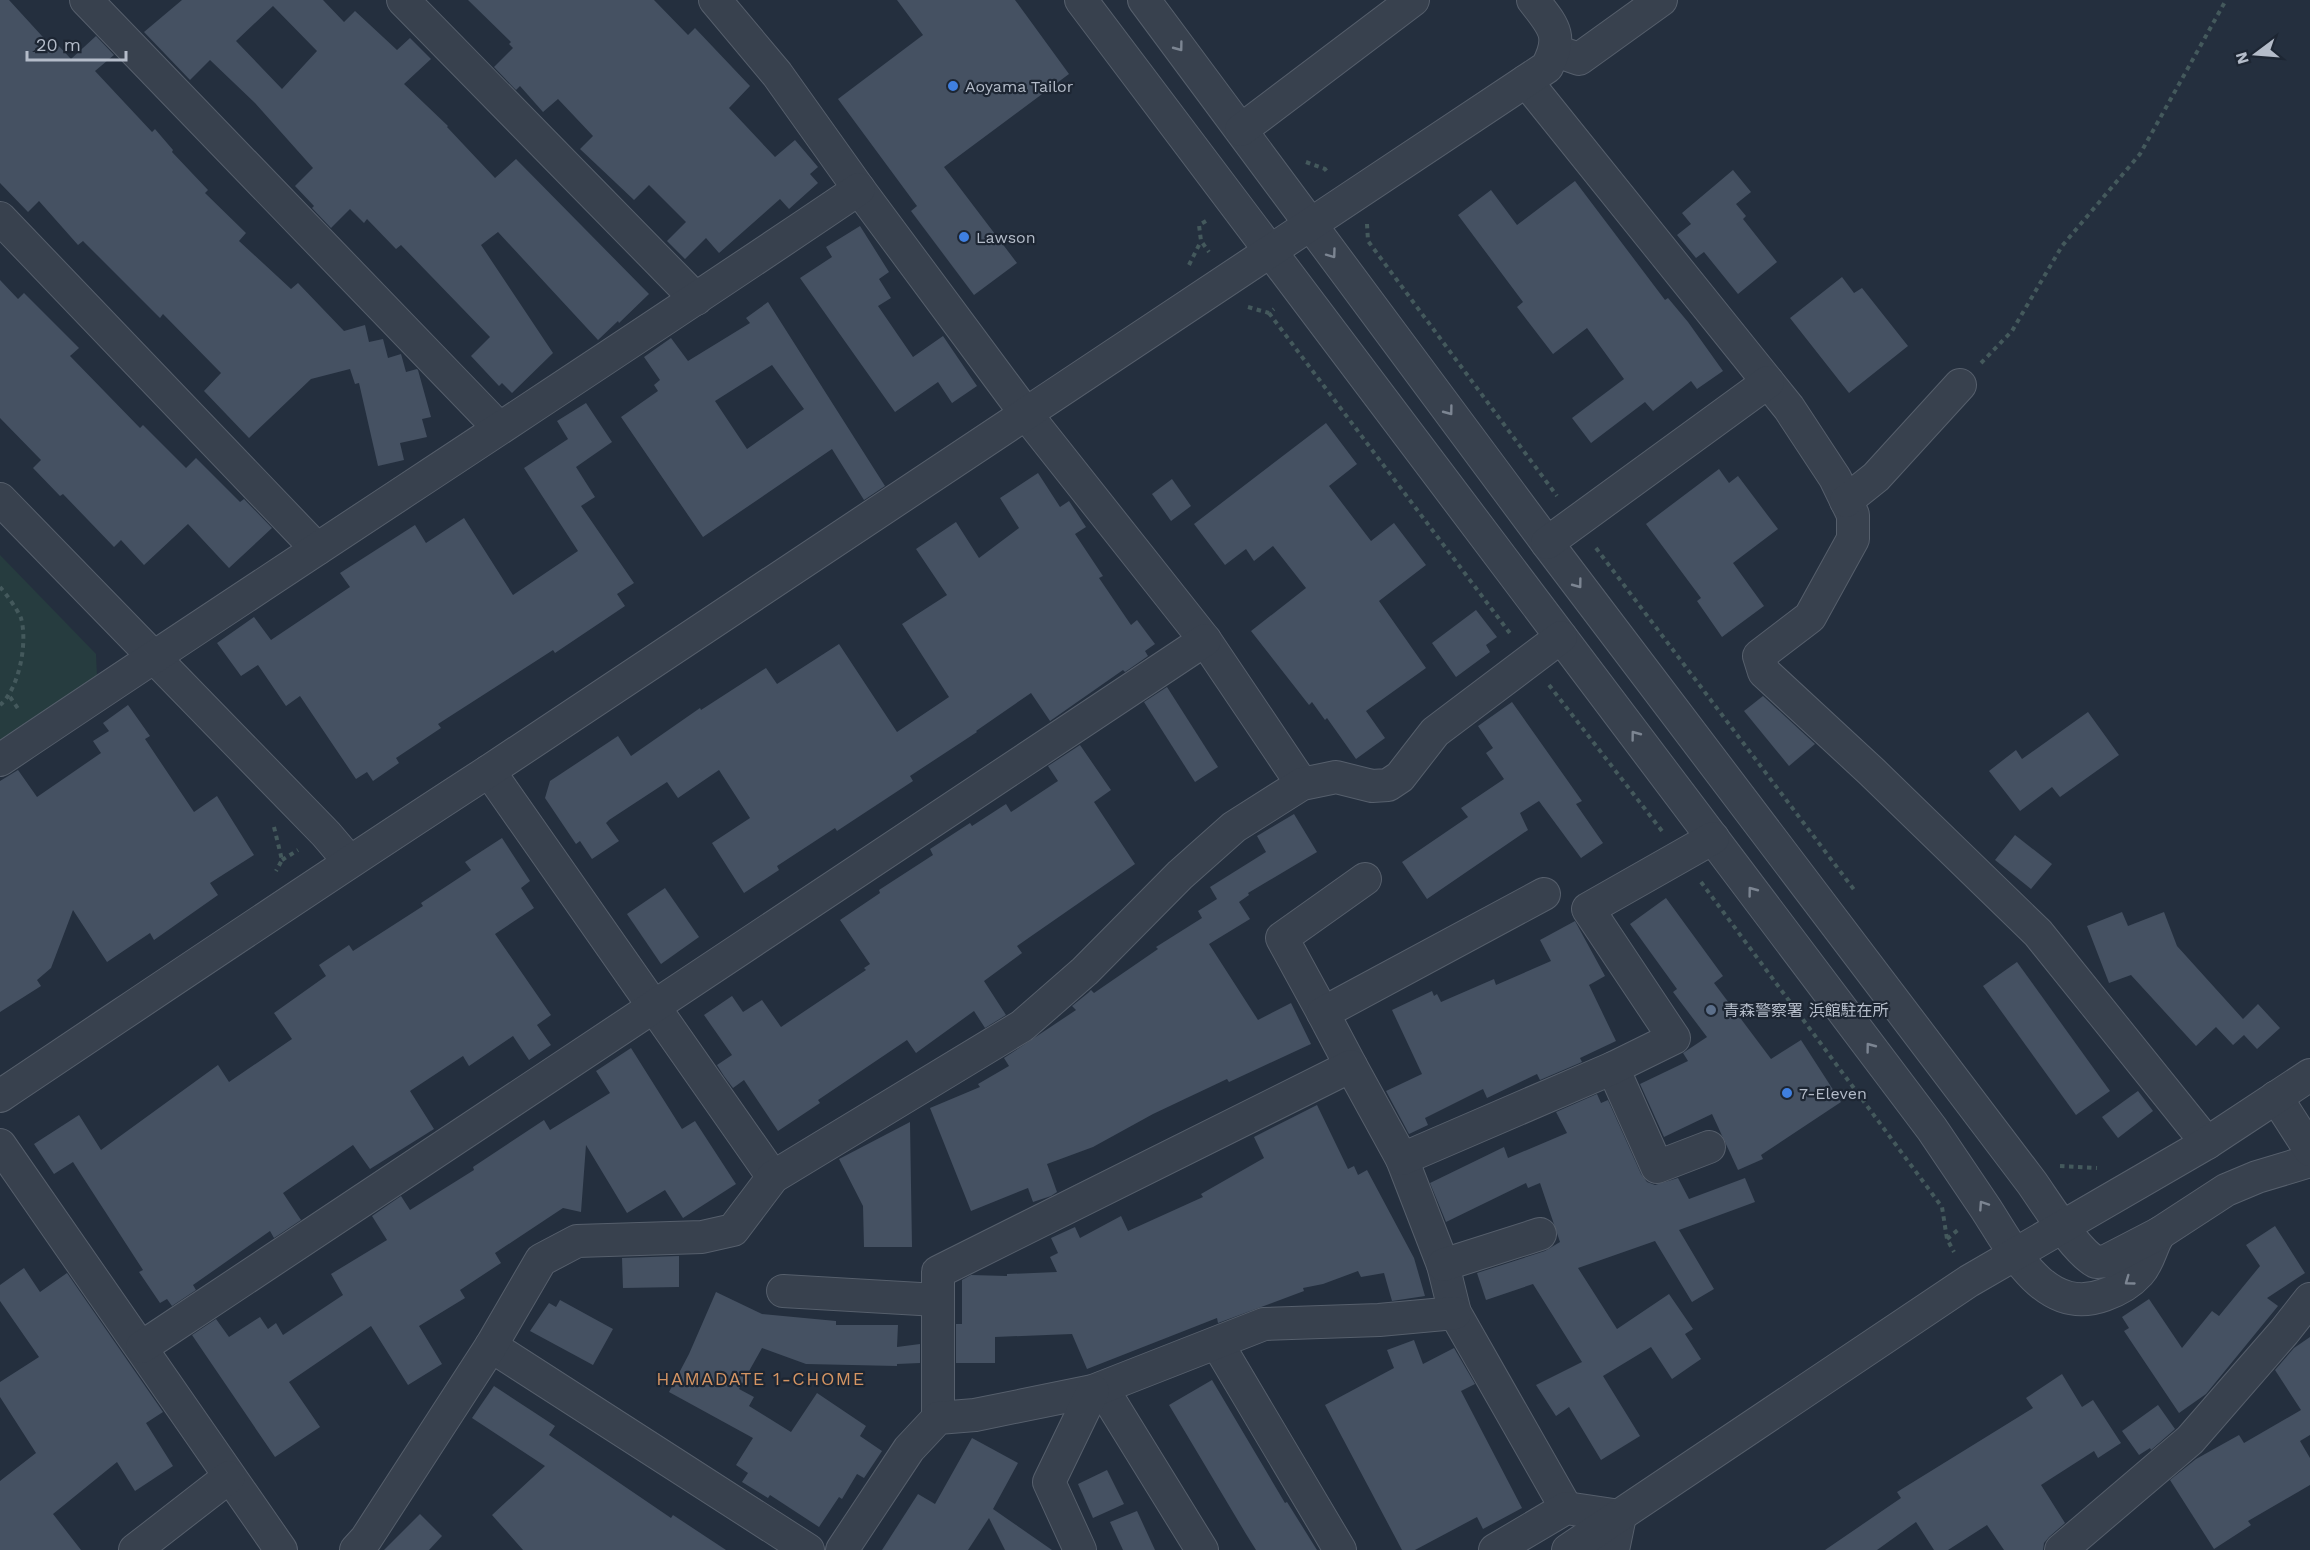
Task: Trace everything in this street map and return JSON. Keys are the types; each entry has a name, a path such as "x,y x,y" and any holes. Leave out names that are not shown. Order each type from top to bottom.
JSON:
{"street":[{"path":"86,0 499,428"},
{"path":"403,0 696,299"},
{"path":"715,0 777,74 1026,414 1205,640 1302,784"},
{"path":"1081,0 1932,1129 2015,1255 2037,1280 2055,1293 2079,1299 2095,1299 2110,1293 2138,1274 2146,1263 2160,1233"},
{"path":"1144,0 1547,543 2063,1227 2090,1258 2096,1262 2106,1261 2160,1233 2226,1190 2310,1161"},
{"path":"1241,130 1413,0"},
{"path":"0,1096 350,861 489,771 1547,67 1556,51 1556,37 1549,20 1533,0"},
{"path":"1556,51 1579,59 1660,0"},
{"path":"1526,81 1789,408 1834,478 1853,515 1853,539 1810,617 1760,656 1764,672 1880,780 2038,933 2207,1143"},
{"path":"0,760 859,189"},
{"path":"0,218 317,549"},
{"path":"1547,543 1768,382"},
{"path":"1846,501 1876,477 1960,385"},
{"path":"0,499 350,861"},
{"path":"356,1550 366,1539 491,1346 541,1260 577,1241 702,1237 733,1230 773,1177 1022,1026 1084,971 1180,875 1234,827 1302,784 1336,777 1372,786 1388,785 1400,777 1435,732 1562,637"},
{"path":"142,1347 1205,640"},
{"path":"489,771 773,1177"},
{"path":"1402,1159 1613,1068 1674,1038 1588,909 1713,838"},
{"path":"1365,879 1282,938 1402,1159 1443,1265 1455,1312 1566,1508"},
{"path":"1323,1013 1544,894"},
{"path":"938,1418 938,1272 1351,1066"},
{"path":"1613,1068 1657,1167 1709,1147"},
{"path":"1568,1550 1969,1281 2207,1143 2310,1075"},
{"path":"2276,1097 2310,1150"},
{"path":"0,1145 281,1550"},
{"path":"1443,1265 1540,1234"},
{"path":"783,1291 938,1300"},
{"path":"2061,1550 2190,1440 2310,1299"},
{"path":"842,1550 909,1449 938,1418 975,1415 1098,1389 1264,1324 1379,1320 1455,1312"},
{"path":"1217,1343 1340,1550"},
{"path":"491,1346 808,1550"},
{"path":"1080,1550 1049,1482 1098,1389"},
{"path":"1098,1389 1202,1550"},
{"path":"135,1550 229,1477"},
{"path":"1495,1550 1566,1508 1620,1515"},
{"path":"1614,1550 1620,1515"}],"path":[{"path":"1960,385 2012,331 2062,246 2140,154 2226,0"},
{"path":"1368,241 1576,522 1862,900"},
{"path":"1269,313 1530,660 1681,856 1942,1207 1947,1239 1969,1281"},
{"path":"0,587 21,618 24,652 10,697 0,705"},
{"path":"272,822 282,860 269,883 286,906"}],"green space":[{"path":"0,555 96,654 97,676 0,740"}],"building":[{"path":"0,0 9,0 52,47 56,43 71,59 96,36 114,55 95,71 152,132 155,129 173,150 172,152 208,190 205,193 246,233 239,241 291,289 298,283 344,331 365,325 369,342 383,339 388,358 401,354 406,372 418,370 431,417 422,419 427,437 400,443 404,460 378,466 359,383 355,384 350,369 311,379 249,438 204,391 221,373 163,314 160,318 83,241 78,245 39,201 28,212 0,183"},
{"path":"182,0 323,0 344,22 355,11 397,50 410,38 431,59 404,84 448,126 495,178 516,159 649,294 598,340 498,232 481,245 553,353 512,393 502,383 499,386 471,356 490,337 401,245 396,249 367,219 364,223 350,209 331,228 295,186 313,168 255,103 210,60 190,80 144,32","holes":["273,6 317,51 282,89 236,41"]},
{"path":"468,0 654,0 688,35 695,28 750,86 729,108 775,157 795,140 818,167 810,174 818,183 789,209 780,199 719,253 706,238 685,259 667,241 686,222 649,185 634,200 580,149 593,136 558,99 543,112 520,86 516,90 494,67 513,48 509,44 511,42"},
{"name":"Aoyama Tailor","path":"897,0 1015,0 1069,74 944,167 1017,263 974,295 911,211 917,206 838,99 923,35"},
{"path":"1733,170 1751,192 1736,204 1746,216 1743,219 1777,262 1738,294 1704,252 1696,258 1677,235 1691,224 1682,213"},
{"path":"1575,181 1665,300 1668,298 1688,322 1723,371 1697,389 1691,381 1653,411 1645,402 1591,443 1572,418 1624,379 1587,328 1553,354 1517,307 1523,302 1458,215 1491,190 1517,225"},
{"path":"860,226 889,272 879,279 891,298 878,306 913,357 943,336 977,386 952,403 938,382 895,412 800,278 832,257 826,247"},
{"path":"1842,277 1854,293 1862,288 1908,346 1849,393 1790,318"},
{"path":"0,280 18,299 24,293 79,348 70,356 140,428 143,425 186,468 196,458 240,502 244,499 272,528 229,568 188,524 144,565 121,540 114,547 63,494 60,496 33,468 41,460 0,418"},
{"path":"768,302 885,486 864,500 832,449 703,537 621,417 658,391 654,385 660,380 644,357 671,338 688,361 750,323 746,318","holes":["772,365 804,409 747,449 715,401"]},
{"path":"586,403 612,442 576,467 595,497 581,506 634,583 617,594 625,606 555,653 553,650 438,724 441,728 396,758 399,763 373,781 367,772 356,779 300,696 286,706 258,665 241,676 217,643 254,617 271,640 350,587 340,573 415,525 426,543 464,518 513,595 578,551 524,468 568,439 557,421"},
{"path":"1326,423 1357,464 1329,486 1371,541 1394,523 1426,565 1379,601 1426,668 1366,711 1385,738 1356,759 1327,718 1325,720 1312,702 1309,705 1251,631 1306,588 1273,546 1254,561 1246,549 1225,565 1194,524"},
{"path":"1719,469 1729,483 1738,476 1778,529 1733,563 1764,606 1722,637 1697,601 1701,598 1646,524"},
{"path":"1038,473 1060,507 1069,501 1086,527 1075,534 1103,576 1099,578 1131,625 1137,620 1155,644 1145,651 1148,656 1125,672 1123,670 1050,721 1031,693 910,776 913,781 837,831 835,828 777,866 779,870 744,893 712,843 750,818 719,770 678,798 667,782 609,820 606,823 619,841 592,859 580,841 576,844 545,798 550,781 618,736 631,756 700,708 701,710 766,668 777,684 839,644 897,732 949,697 902,624 947,595 916,549 956,522 979,558 1019,528 1000,498"},
{"path":"1172,479 1191,506 1171,521 1152,494"},
{"path":"1476,610 1497,637 1486,645 1490,652 1456,677 1432,643"},
{"path":"1167,687 1218,767 1195,782 1144,702"},
{"path":"1763,696 1815,744 1789,766 1744,711"},
{"path":"1512,702 1582,801 1576,804 1603,843 1581,858 1539,801 1520,813 1528,830 1427,899 1402,862 1468,817 1461,808 1504,779 1486,753 1493,748 1478,726"},
{"path":"128,705 150,736 145,739 194,812 217,796 254,855 210,883 218,895 154,940 150,933 107,962 73,910 51,968 37,980 41,986 0,1012 0,781 18,770 37,797 101,753 93,741 109,731 103,723"},
{"path":"2088,712 2119,755 2060,797 2052,787 2020,811 1989,771 2016,750 2022,759"},
{"path":"1080,745 1111,790 1094,802 1135,864 1017,946 1022,953 984,981 1006,1015 985,1028 974,1011 916,1053 907,1040 818,1100 820,1103 778,1131 744,1080 733,1088 724,1076 717,1065 732,1055 704,1015 732,996 743,1012 762,1000 781,1027 866,970 864,968 870,964 840,920 880,893 879,890 933,855 930,849 970,823 972,826 1006,804 1011,812 1058,781 1048,766"},
{"path":"1294,814 1317,852 1248,893 1249,895 1239,902 1250,919 1209,944 1258,1020 1291,1003 1311,1044 1229,1082 1227,1079 1153,1114 1093,1147 1047,1164 1057,1192 1051,1196 1033,1202 1028,1188 971,1211 930,1108 980,1087 978,1084 1009,1066 1004,1058 1076,1010 1072,1006 1091,990 1094,993 1158,949 1156,947 1202,918 1198,911 1217,899 1210,887 1266,852 1257,836"},
{"path":"2015,835 2052,864 2031,889 1995,860"},
{"path":"502,838 530,881 521,888 534,908 495,934 551,1015 537,1025 551,1045 529,1060 513,1036 469,1066 463,1056 410,1091 434,1129 370,1169 353,1145 283,1193 301,1220 274,1238 270,1231 193,1285 196,1290 172,1306 167,1299 160,1303 139,1272 143,1270 73,1162 54,1174 34,1144 79,1115 101,1150 218,1065 229,1082 292,1039 274,1013 326,976 319,965 349,945 353,951 423,906 421,903 471,870 465,862"},
{"path":"665,888 699,937 661,964 627,914"},
{"path":"1666,898 1723,976 1714,983 1771,1059 1801,1040 1841,1102 1761,1155 1763,1159 1738,1170 1712,1114 1664,1137 1640,1084 1688,1061 1683,1053 1707,1037 1673,992 1677,989 1630,924"},
{"path":"2122,912 2128,926 2164,912 2177,946 2243,1019 2258,1004 2280,1028 2257,1049 2244,1035 2233,1045 2216,1027 2196,1046 2131,975 2109,983 2087,926"},
{"path":"1575,921 1605,976 1589,985 1616,1041 1580,1058 1582,1062 1540,1080 1537,1074 1487,1098 1483,1089 1425,1118 1428,1125 1409,1134 1386,1091 1422,1074 1392,1010 1432,991 1434,996 1437,994 1441,1002 1494,979 1496,985 1551,961 1540,940"},
{"path":"2017,962 2110,1091 2076,1115 1983,986"},
{"path":"631,1048 682,1129 695,1121 736,1184 683,1218 665,1190 627,1213 586,1145 581,1212 563,1208 495,1253 501,1263 460,1290 465,1298 419,1326 442,1364 408,1385 371,1326 289,1382 320,1427 275,1457 192,1335 216,1319 229,1337 260,1317 268,1329 276,1323 283,1335 343,1295 331,1274 387,1240 372,1216 401,1196 410,1210 474,1170 473,1167 544,1120 550,1130 610,1093 596,1071"},
{"path":"2138,1091 2153,1111 2118,1138 2102,1117"},
{"path":"1597,1094 1601,1103 1608,1100 1641,1174 1647,1182 1655,1185 1678,1178 1689,1199 1745,1178 1755,1202 1679,1230 1714,1289 1692,1302 1655,1241 1578,1268 1617,1329 1669,1294 1693,1329 1685,1334 1701,1359 1672,1379 1651,1347 1603,1376 1640,1436 1601,1460 1569,1407 1556,1416 1536,1385 1582,1362 1533,1284 1486,1300 1477,1273 1545,1251 1560,1242 1540,1183 1528,1188 1526,1183 1446,1222 1430,1183 1504,1147 1508,1158 1567,1133 1556,1112"},
{"path":"1317,1105 1348,1169 1354,1166 1358,1175 1367,1170 1414,1258 1425,1296 1392,1301 1384,1273 1361,1277 1358,1271 1323,1284 1303,1288 1304,1291 1218,1323 1217,1318 1087,1369 1072,1334 995,1337 995,1363 956,1363 956,1324 962,1324 962,1280 971,1275 1007,1276 1007,1274 1057,1272 1050,1257 1058,1253 1051,1238 1075,1227 1080,1238 1121,1216 1128,1231 1203,1197 1201,1194 1264,1158 1254,1137"},
{"path":"910,1122 912,1247 864,1247 863,1206 839,1159"},
{"path":"2275,1226 2305,1273 2267,1298 2278,1306 2206,1394 2179,1413 2124,1331 2129,1328 2122,1317 2149,1299 2182,1348 2212,1311 2219,1316 2260,1266 2246,1245"},
{"path":"679,1256 679,1287 623,1288 622,1258"},
{"path":"24,1268 40,1292 67,1273 163,1412 146,1423 173,1466 135,1491 117,1462 53,1514 81,1550 0,1550 0,1481 36,1453 0,1397 0,1382 39,1357 0,1301 0,1285"},
{"path":"716,1292 762,1314 836,1321 836,1325 898,1325 897,1347 920,1344 920,1363 897,1364 897,1366 806,1364 762,1348 739,1389 754,1397 749,1406 791,1432 817,1393 866,1426 860,1436 882,1451 864,1478 857,1474 842,1499 839,1497 819,1527 770,1495 768,1498 742,1482 748,1473 736,1465 753,1438 669,1392 689,1354"},
{"path":"560,1300 613,1329 593,1365 530,1331 549,1303 556,1307"},
{"path":"2310,1337 2310,1435 2300,1441 2310,1458 2310,1485 2248,1521 2251,1525 2214,1549 2170,1480 2196,1459 2239,1435 2244,1443 2301,1410 2275,1370 2294,1348"},
{"path":"1414,1340 1423,1364 1454,1348 1475,1384 1461,1391 1522,1508 1483,1529 1477,1517 1415,1550 1402,1550 1325,1405 1394,1368 1387,1350"},
{"path":"2062,1374 2082,1407 2093,1400 2121,1443 2098,1458 2094,1451 2041,1485 2065,1523 2044,1543 2043,1550 2004,1550 1987,1525 1948,1550 1934,1550 1916,1522 1877,1550 1825,1550 1901,1498 1897,1492 2033,1408 2026,1398"},
{"path":"1212,1380 1285,1503 1287,1502 1317,1550 1256,1550 1246,1534 1169,1405"},
{"path":"494,1386 555,1426 549,1435 671,1518 673,1515 726,1550 523,1550 492,1515 545,1466 472,1418"},
{"path":"2158,1405 2175,1429 2151,1450 2150,1448 2139,1455 2122,1431"},
{"path":"972,1438 1018,1463 993,1509 1052,1550 1005,1550 989,1518 968,1550 882,1550 918,1494 935,1504"},
{"path":"1107,1470 1124,1504 1093,1518 1078,1484"},
{"path":"1137,1511 1155,1550 1123,1550 1110,1522"},
{"path":"420,1514 442,1536 429,1550 384,1550"}],"place":[{"name":"Aoyama Tailor","path":"953,86"},
{"name":"Lawson","path":"964,237"},
{"name":"青森警察署 浜館駐在所","path":"1711,1010"},
{"name":"7-Eleven","path":"1787,1093"}],"district":[{"name":"HAMADATE 1-CHOME","path":"761,1378"}]}
